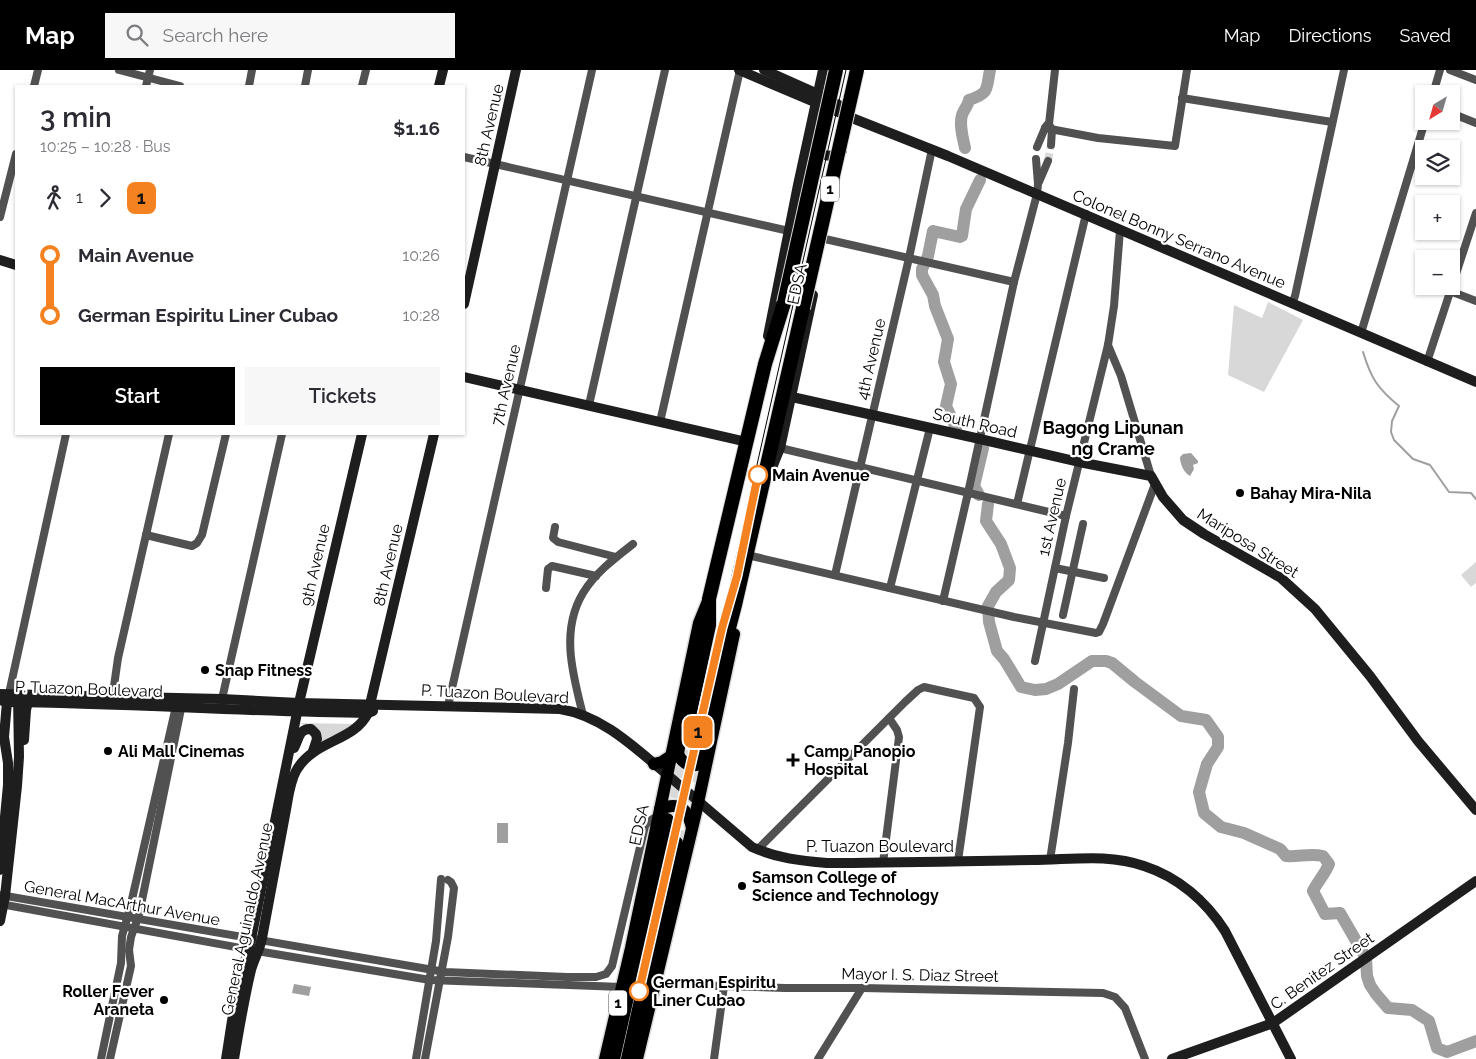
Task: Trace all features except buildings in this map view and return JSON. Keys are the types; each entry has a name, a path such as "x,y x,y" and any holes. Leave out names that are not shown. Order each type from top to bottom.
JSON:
{"highway":[{"name":"EDSA","path":"682,730 709,625 709,599 765,364 784,303 836,70"},
{"name":"EDSA","path":"701,759 857,70"},
{"name":"EDSA","path":"613,1059 662,815"},
{"name":"1","path":"628,1059 676,843"}],"main road":[{"path":"439,85 443,70"},
{"name":"8th Avenue","path":"465,299 516,70"},
{"name":"Colonel Bonny Serrano Avenue","path":"764,70 805,88 817,98"},
{"name":"EDSA","path":"759,502 780,448 863,70"},
{"path":"805,88 823,72"},
{"name":"EDSA","path":"765,364 768,333 823,72"},
{"name":"Colonel Bonny Serrano Avenue","path":"739,73 817,98 870,125 1038,189 1120,230 1476,382"},
{"path":"808,139 814,150 826,156 835,155 845,148"},
{"path":"798,185 806,180 818,179 829,185 835,196"},
{"path":"0,260 15,265"},
{"path":"465,377 747,442"},
{"name":"South Road","path":"792,397 1030,450 1153,480"},
{"name":"9th Avenue","path":"298,708 362,435"},
{"name":"8th Avenue","path":"370,708 434,435"},
{"name":"Mariposa Street","path":"1153,480 1163,497 1183,520 1280,578 1315,610 1370,676 1418,741 1476,810"},
{"path":"0,870 8,785 8,763 4,737 9,698"},
{"path":"0,921 14,826 19,757 19,739 9,698"},
{"name":"P. Tuazon Boulevard","path":"9,698 28,702 112,700"},
{"name":"P. Tuazon Boulevard","path":"9,698 180,702 298,708 370,708 384,704 560,709 583,715 608,728 654,764 752,847 766,854 794,860 827,863 1114,859 1132,862 1152,868 1181,884 1198,897 1213,913 1222,925 1277,1025 1291,1059"},
{"name":"P. Tuazon Boulevard","path":"180,702 222,699 298,708"},
{"path":"19,757 25,736 28,702"},
{"name":"General Aguinaldo Avenue","path":"234,1059 242,1006 254,961 255,945 287,759 298,708"},
{"name":"General Aguinaldo Avenue","path":"226,1059 233,1012 245,960 255,945 295,773 306,757 313,751 353,730 365,720 370,708"},
{"path":"287,759 295,747 301,731 306,729 312,729 316,734 317,739 313,751"},
{"path":"682,730 678,754 690,765 701,765 701,759"},
{"name":"EDSA","path":"605,1059 662,815 671,756 682,730"},
{"path":"4,737 14,735 19,739"},
{"path":"654,764 662,762 671,756"},
{"name":"EDSA","path":"637,1059 698,802 701,759"},
{"path":"662,815 673,806 682,809 689,816 692,828"},
{"name":"C. Benitez Street","path":"1172,1059 1277,1025 1361,961 1476,881"}],"street":[{"path":"34,85 38,70"},
{"path":"119,70 176,85"},
{"path":"249,85 252,70"},
{"path":"304,85 308,70"},
{"path":"362,85 366,70"},
{"name":"7th Avenue","path":"448,706 592,70"},
{"path":"589,405 665,70"},
{"path":"1051,145 1049,127 1056,70"},
{"path":"1049,127 1098,138 1175,146 1187,70"},
{"path":"1292,304 1344,70"},
{"path":"1436,85 1440,70"},
{"path":"1450,70 1476,80"},
{"path":"660,422 739,73"},
{"path":"1182,98 1332,122"},
{"path":"1460,117 1476,123"},
{"path":"1037,147 1049,127"},
{"path":"1361,334 1422,130"},
{"name":"4th Avenue","path":"835,575 909,258 932,149"},
{"path":"465,157 789,231"},
{"path":"0,217 15,158"},
{"path":"1036,159 1038,189"},
{"path":"943,601 972,494 980,439 1014,282 1038,189 1048,161"},
{"path":"1460,263 1476,213"},
{"path":"1017,504 1086,214"},
{"name":"1st Avenue","path":"1035,661 1066,516 1108,345 1114,306 1120,230"},
{"path":"825,239 1014,282"},
{"path":"1428,362 1449,295"},
{"path":"1460,295 1476,301"},
{"name":"Mariposa Street","path":"1108,345 1121,376 1153,480"},
{"path":"890,588 930,428"},
{"path":"9,698 66,435"},
{"path":"112,700 118,658 169,435"},
{"path":"146,535 192,546 197,543 202,535 226,435"},
{"path":"222,699 282,435"},
{"path":"780,448 1066,516"},
{"path":"746,554 1014,618 1043,622 1092,633 1099,632 1153,480"},
{"path":"1063,615 1084,524"},
{"path":"555,527 553,538 558,542 616,557"},
{"path":"583,715 570,655 570,642 577,608 582,594 596,576 633,544"},
{"path":"546,588 548,569 552,566 596,576"},
{"path":"1055,568 1104,578"},
{"path":"758,849 905,702 924,687 974,698 980,707 958,861"},
{"path":"1050,860 1068,743 1074,689"},
{"path":"101,1059 121,963 120,944 180,702"},
{"path":"110,1059 131,966 129,950 180,702"},
{"path":"884,863 899,737 889,718"},
{"name":"General MacArthur Avenue","path":"2,900 134,928 441,971 596,977 606,974 613,962 645,826 649,821 662,815"},
{"path":"416,1059 430,980 444,879 451,882 454,888 448,937 425,1059"},
{"name":"General MacArthur Avenue","path":"2,900 137,918 255,945 430,980 622,987"},
{"name":"Mayor I. S. Diaz Street","path":"654,984 1103,993 1115,997 1125,1008 1145,1059"},
{"path":"714,1059 724,986"},
{"path":"818,1059 862,988"}],"shaded area":[{"path":"1268,302 1303,320 1264,392 1228,375 1234,305 1262,318"},
{"path":"1191,453 1198,463 1193,465 1194,469 1190,476 1183,468 1180,457 1183,454"},
{"path":"1476,562 1476,583 1471,587 1461,575"},
{"path":"299,723 356,724 318,746 316,730"},
{"path":"497,823 508,823 508,843 497,843"},
{"path":"294,984 311,987 309,996 292,993"}],"waterway":[{"path":"965,148 961,127 962,115 969,100 981,95 986,89 990,70"},
{"path":"956,428 946,406 951,384 944,362 948,339 935,306 933,295 922,275 922,269 928,256 933,231 962,236 966,209 980,180"},
{"path":"1363,352 1376,382 1385,394 1399,406 1392,421 1391,432 1394,440 1413,459 1430,465 1449,492 1471,493 1476,499"},
{"path":"979,495 974,486 983,448"},
{"path":"988,504 986,521 1001,544 1010,568 1009,580 996,592 988,606 989,622 997,651 1021,687 1035,690 1046,689 1058,684 1092,661 1106,661 1112,663 1181,716 1206,720 1218,737 1218,747 1207,764 1199,792 1204,813 1221,827 1244,833 1280,849 1286,856 1323,856 1329,864 1313,891 1325,914 1340,913 1366,958 1367,976 1376,994 1388,1008 1412,1010 1429,1021 1437,1048 1447,1052 1476,1041"}],"tunnel":[{"path":"1048,161 1051,145"},
{"path":"667,818 682,749"},
{"path":"676,843 695,759"}],"tram line":[{"path":"623,1059 846,70"}],"bus line":[{"name":"1","path":"639,991 722,628 737,576 758,475"}],"place":[{"name":"Main Avenue","path":"758,475"},
{"name":"Bahay Mira-Nila","path":"1240,493"},
{"name":"Snap Fitness","path":"205,670"},
{"name":"Ali Mall Cinemas","path":"108,751"},
{"name":"Camp Panopio Hospital","path":"793,760"},
{"name":"Samson College of Science and Technology","path":"742,886"},
{"name":"German Espiritu Liner Cubao","path":"639,991"},
{"name":"Roller Fever Araneta","path":"164,1000"}],"district":[{"name":"Bagong Lipunan ng Crame","path":"1113,437"}]}
